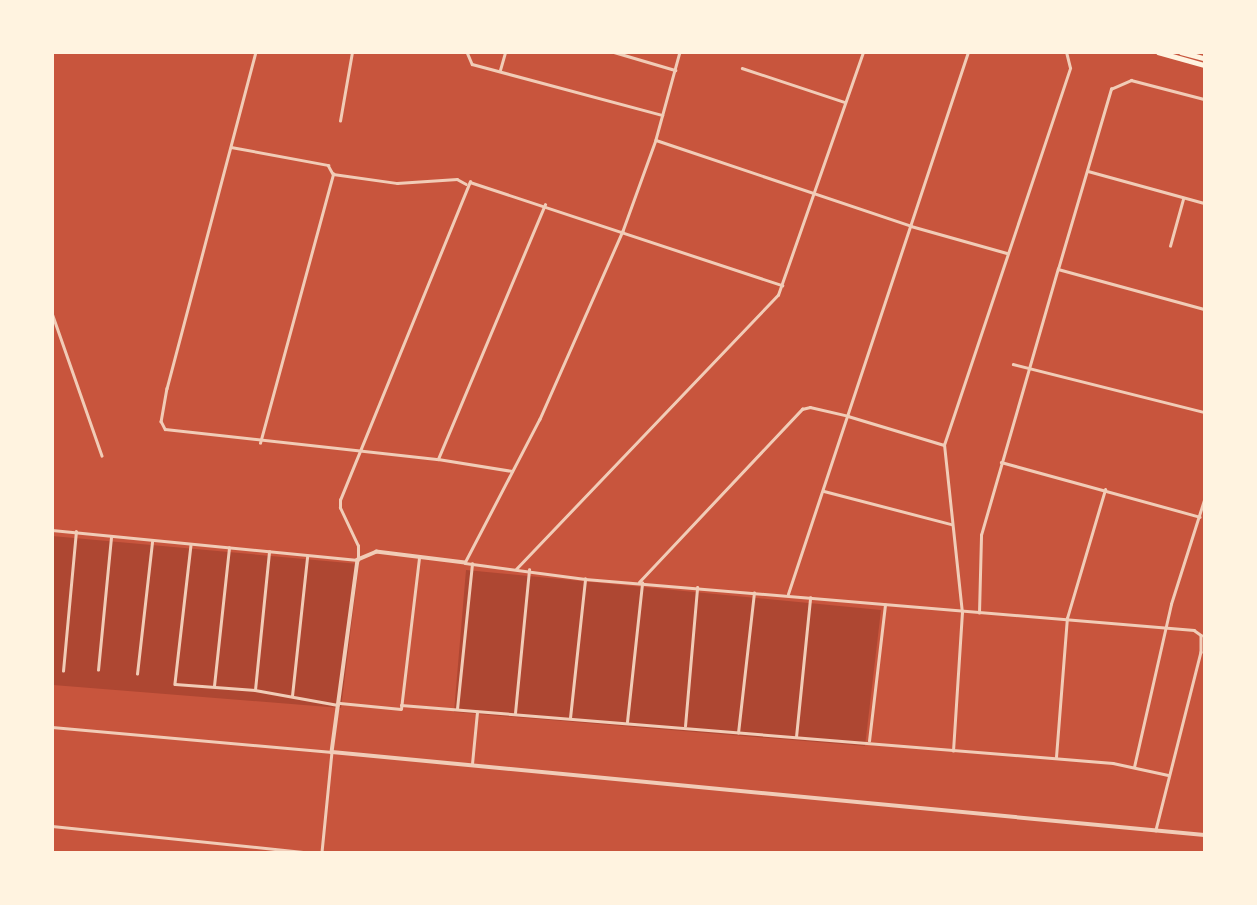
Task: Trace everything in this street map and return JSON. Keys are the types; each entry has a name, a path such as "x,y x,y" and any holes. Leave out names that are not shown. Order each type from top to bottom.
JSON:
{"highway":[{"path":"1158,52 1205,65"},
{"path":"1181,52 1205,58"}],"street":[{"path":"256,52 161,421 172,433 438,459 512,471"},
{"path":"340,121 352,52"},
{"path":"467,52 472,64 662,115"},
{"path":"500,71 505,52"},
{"path":"614,52 675,70"},
{"path":"466,563 570,356 623,231 656,140 680,52"},
{"path":"516,569 778,295 863,52"},
{"path":"787,595 824,491 968,52"},
{"path":"953,751 962,613 944,445 1070,57 1066,52"},
{"path":"742,68 845,102"},
{"path":"979,614 981,535 1104,104 1111,89 1131,80 1205,99"},
{"path":"656,140 911,226 1007,253"},
{"path":"231,147 328,165 333,174 260,443"},
{"path":"1087,171 1205,203"},
{"path":"333,174 397,183 457,179 545,205 782,285"},
{"path":"322,852 332,752 358,559 358,547 340,508 357,453 405,346 468,183"},
{"path":"1170,246 1184,198"},
{"path":"438,459 545,205"},
{"path":"1058,269 1205,309"},
{"path":"52,313 102,456"},
{"path":"1013,364 1030,365 1205,412"},
{"path":"627,722 640,583 802,409 810,407 848,416 944,445"},
{"path":"1000,462 1200,517"},
{"path":"1056,758 1067,618 1105,490"},
{"path":"824,491 951,524"},
{"path":"1134,768 1168,626 1205,500"},
{"path":"52,530 307,556 358,559 377,552 585,579 787,595 962,613 1168,626 1200,635 1201,652 1156,830"},
{"path":"63,671 76,532"},
{"path":"98,670 111,537"},
{"path":"137,674 152,542"},
{"path":"191,545 175,684 255,690 338,704 457,709 685,726 738,733 869,741 953,751 1056,758 1168,775"},
{"path":"214,686 229,548"},
{"path":"255,690 269,552"},
{"path":"292,696 307,556"},
{"path":"401,707 419,557"},
{"path":"457,709 472,564"},
{"path":"515,714 529,570"},
{"path":"570,718 585,579"},
{"path":"685,726 698,588"},
{"path":"738,733 754,593"},
{"path":"796,737 810,598"},
{"path":"869,741 885,604"},
{"path":"471,765 477,712"},
{"path":"52,727 1205,835"},
{"path":"52,826 303,852"}],"shaded area":[{"path":"52,536 359,564 341,708 53,685"},
{"path":"466,570 881,610 865,746 454,712"}]}
